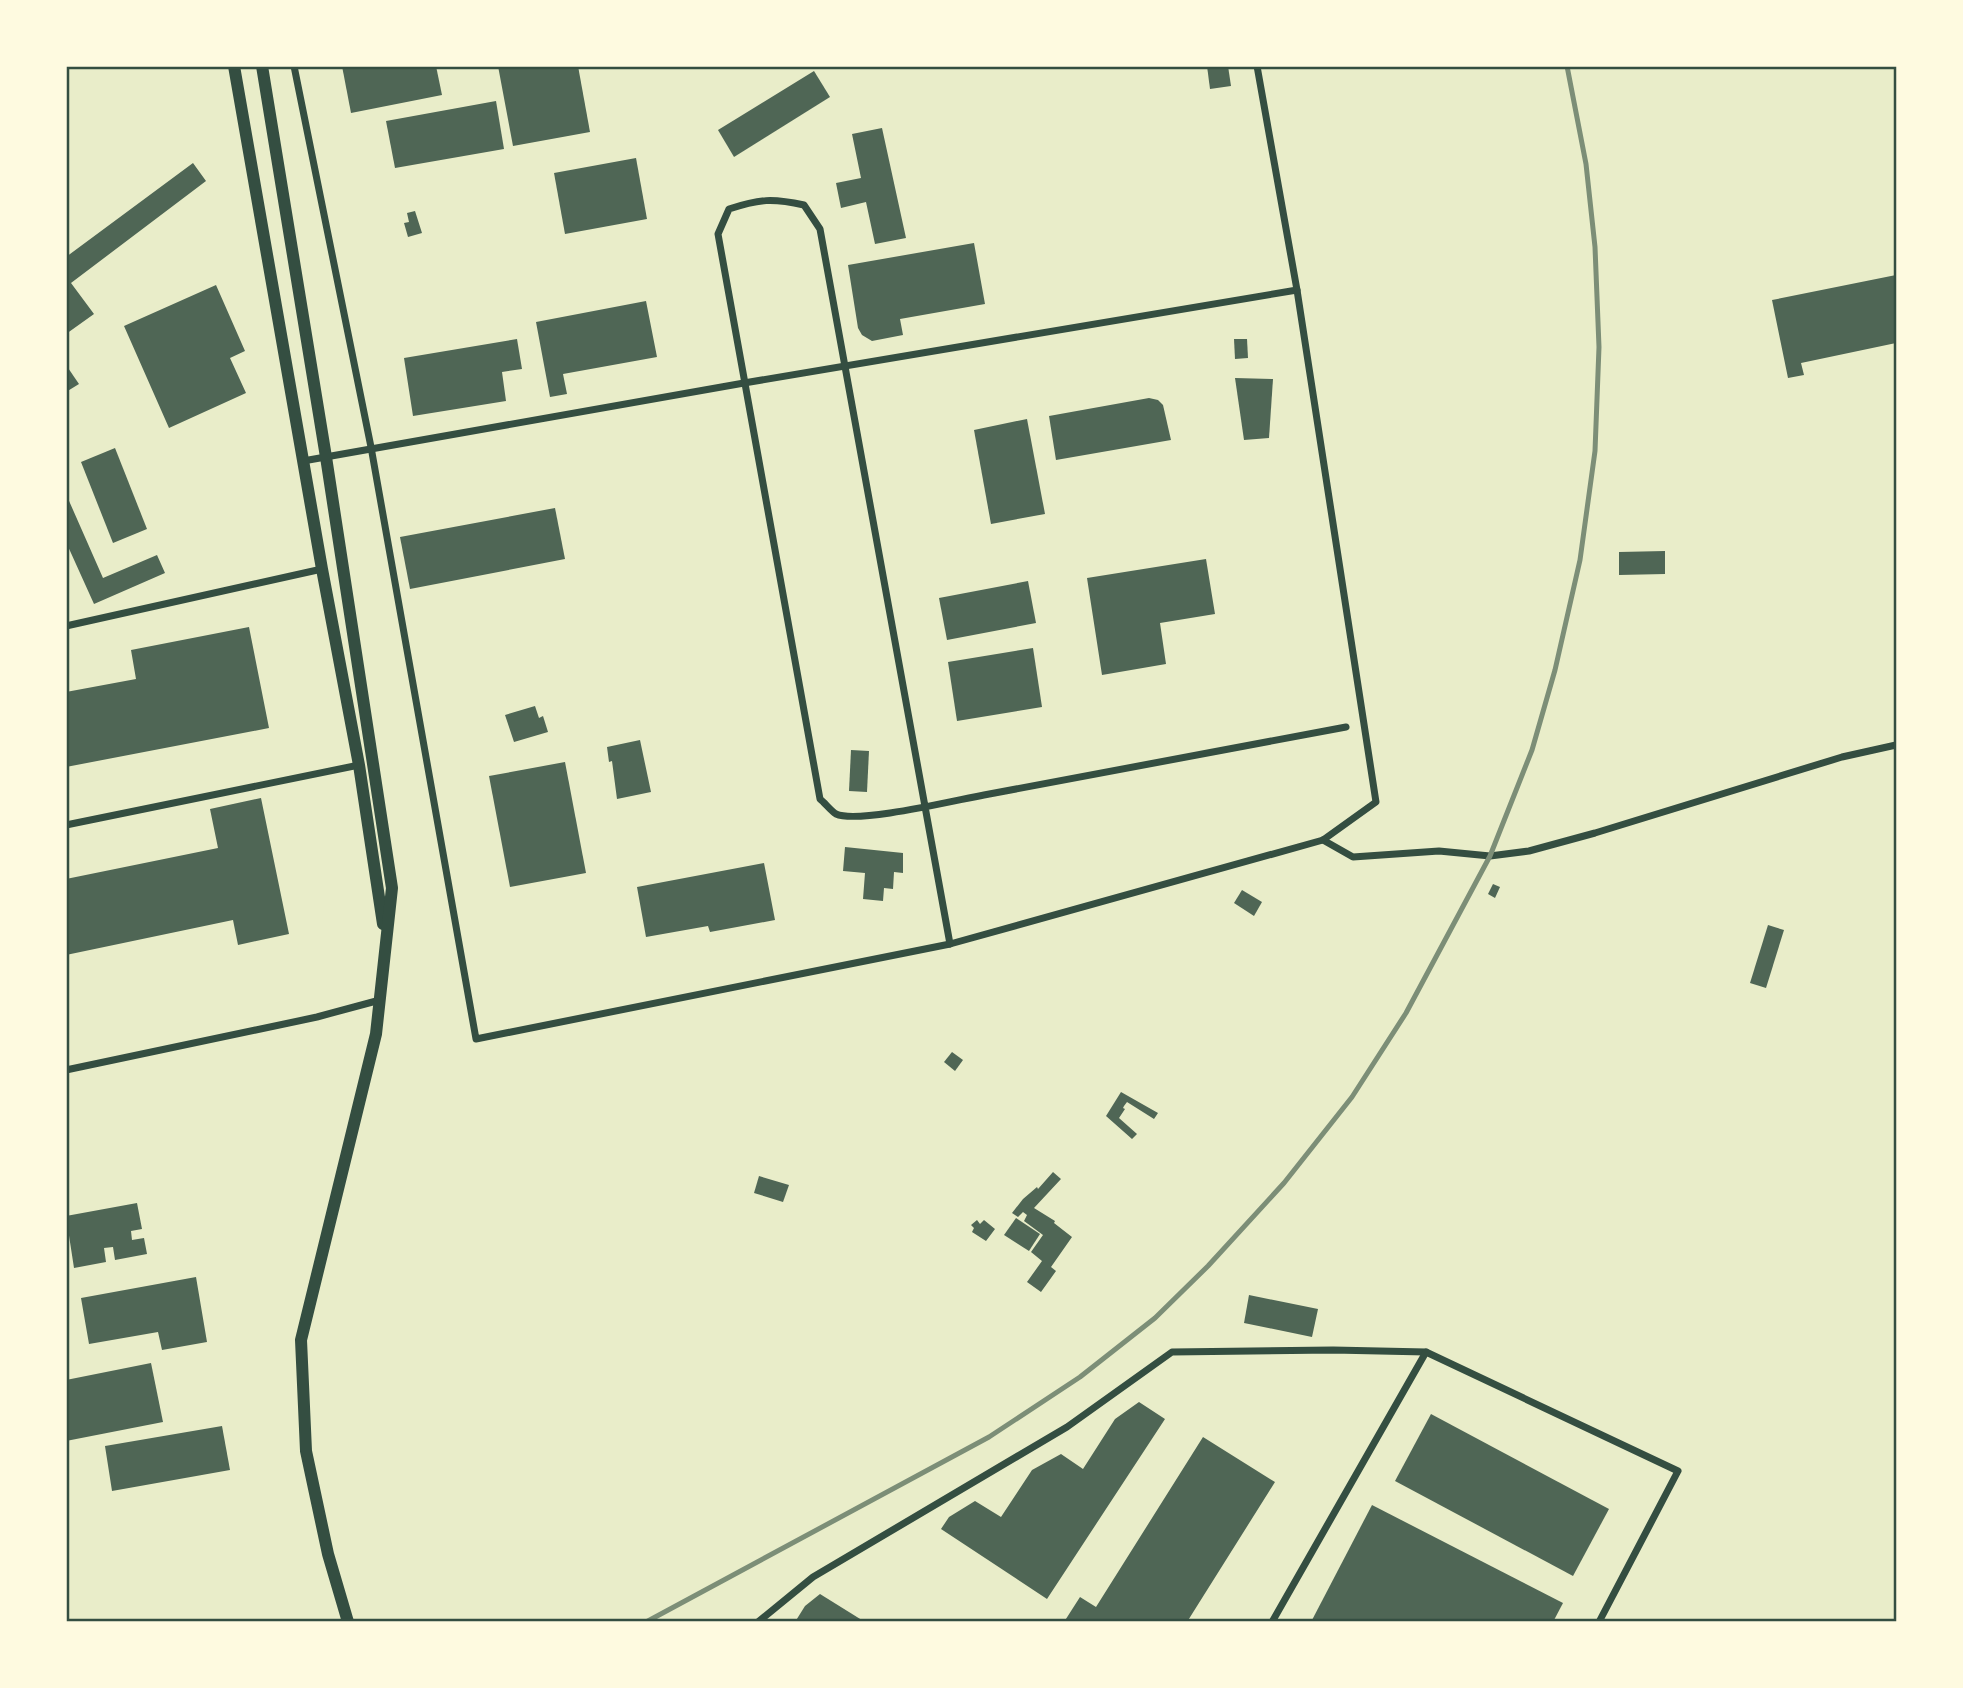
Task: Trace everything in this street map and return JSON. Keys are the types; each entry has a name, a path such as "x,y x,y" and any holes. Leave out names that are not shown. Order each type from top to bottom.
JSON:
{"street":[{"path":"234,66 359,765 386,945"},
{"path":"262,66 326,457 392,888 376,1034 301,1340 306,1451 328,1554 348,1622"},
{"path":"294,66 371,447 476,1039 950,944 1323,840 1376,802 1297,290 1257,66"},
{"path":"950,944 924,806 844,367 820,229 804,205 778,199 758,200 729,209 718,234 744,383 820,799 836,814 854,818 924,806 1346,727"},
{"path":"303,461 371,447 1297,290"},
{"path":"66,626 322,569"},
{"path":"1323,840 1353,857 1439,851 1490,856 1529,850 1595,833 1842,757 1896,745"},
{"path":"66,825 359,765"},
{"path":"66,1070 317,1017 380,1000"},
{"path":"758,1622 813,1577 1067,1427 1172,1352 1333,1350 1426,1352 1678,1471 1599,1622"},
{"path":"1272,1622 1426,1352"}],"building":[{"path":"342,66 436,66 442,95 351,113"},
{"path":"498,66 578,66 590,132 513,146"},
{"path":"1207,66 1228,66 1231,86 1210,89"},
{"path":"814,71 830,97 734,157 718,130"},
{"path":"496,101 504,149 395,168 386,121"},
{"path":"882,128 906,238 875,244 866,202 841,208 836,183 861,178 852,134"},
{"path":"636,158 647,219 565,234 554,173"},
{"path":"193,163 206,181 71,283 94,314 66,334 66,257"},
{"path":"415,211 422,233 408,237 404,223 409,222 407,213"},
{"path":"974,243 985,304 900,319 903,335 872,341 862,335 858,328 848,265"},
{"path":"1896,275 1896,343 1801,363 1804,375 1788,378 1772,300"},
{"path":"216,285 245,351 230,358 246,393 169,428 124,326"},
{"path":"646,301 657,357 563,374 567,394 550,397 536,322"},
{"path":"517,339 522,369 502,372 506,401 413,416 404,358"},
{"path":"1234,339 1247,339 1248,358 1235,359"},
{"path":"66,365 79,384 66,392"},
{"path":"1235,378 1273,379 1269,438 1244,440"},
{"path":"1149,398 1158,400 1163,405 1171,440 1056,460 1049,416"},
{"path":"1027,419 1045,514 991,524 974,430"},
{"path":"115,448 147,529 113,543 81,462"},
{"path":"66,494 103,578 157,555 165,573 94,604 66,542"},
{"path":"555,508 565,559 410,589 400,537"},
{"path":"1665,551 1665,574 1619,575 1619,552"},
{"path":"1206,559 1215,614 1160,623 1166,664 1102,675 1087,578"},
{"path":"1028,581 1036,623 947,640 939,598"},
{"path":"249,627 269,728 66,767 66,692 136,679 131,650"},
{"path":"1033,648 1042,707 957,721 948,662"},
{"path":"535,706 539,718 543,716 548,732 514,742 505,715"},
{"path":"640,740 651,792 617,799 612,761 609,762 607,747"},
{"path":"851,750 869,751 867,792 849,791"},
{"path":"565,762 586,873 510,887 489,776"},
{"path":"261,798 289,934 238,945 233,920 66,955 66,879 218,848 210,809"},
{"path":"845,847 903,853 903,873 894,872 893,889 884,888 883,901 863,899 865,873 843,871"},
{"path":"764,863 775,920 710,932 708,926 646,937 637,887"},
{"path":"1493,884 1500,887 1495,898 1488,894"},
{"path":"1242,890 1262,902 1254,916 1234,903"},
{"path":"1768,925 1784,930 1766,988 1750,983"},
{"path":"952,1052 963,1060 955,1071 944,1062"},
{"path":"1121,1092 1158,1113 1154,1119 1127,1102 1119,1118 1137,1134 1132,1139 1106,1116"},
{"path":"1053,1172 1061,1179 1034,1208 1055,1221 1054,1223 1072,1237 1051,1267 1056,1271 1041,1292 1027,1282 1042,1261 1031,1252 1043,1235 1024,1221 1027,1215 1023,1212 1018,1217 1012,1213 1023,1199 1037,1187 1038,1189"},
{"path":"759,1176 789,1185 783,1202 754,1193"},
{"path":"137,1203 142,1229 131,1231 132,1240 144,1238 147,1254 115,1260 113,1247 104,1248 106,1262 74,1268 66,1216"},
{"path":"1016,1218 1040,1234 1029,1251 1004,1235"},
{"path":"977,1220 980,1224 984,1220 995,1229 986,1241 972,1232 974,1228 971,1225"},
{"path":"196,1277 207,1342 162,1350 158,1332 89,1344 81,1298"},
{"path":"1249,1295 1318,1309 1312,1337 1244,1323"},
{"path":"151,1363 163,1422 66,1441 66,1380"},
{"path":"1139,1402 1165,1419 1047,1599 941,1529 949,1517 975,1501 1001,1517 1032,1470 1061,1454 1083,1469 1115,1419"},
{"path":"1431,1414 1609,1509 1573,1576 1395,1481"},
{"path":"222,1426 230,1470 112,1491 105,1446"},
{"path":"1203,1437 1275,1482 1187,1622 1064,1622 1080,1597 1096,1607"},
{"path":"1372,1505 1563,1603 1553,1622 1311,1622"},
{"path":"820,1594 865,1622 795,1622 805,1606"}],"railway":[{"path":"646,1622 989,1437 1080,1377 1155,1318 1208,1266 1284,1183 1352,1097 1406,1013 1490,856 1532,750 1555,670 1580,560 1595,451 1599,347 1595,247 1586,164 1567,66"}]}
